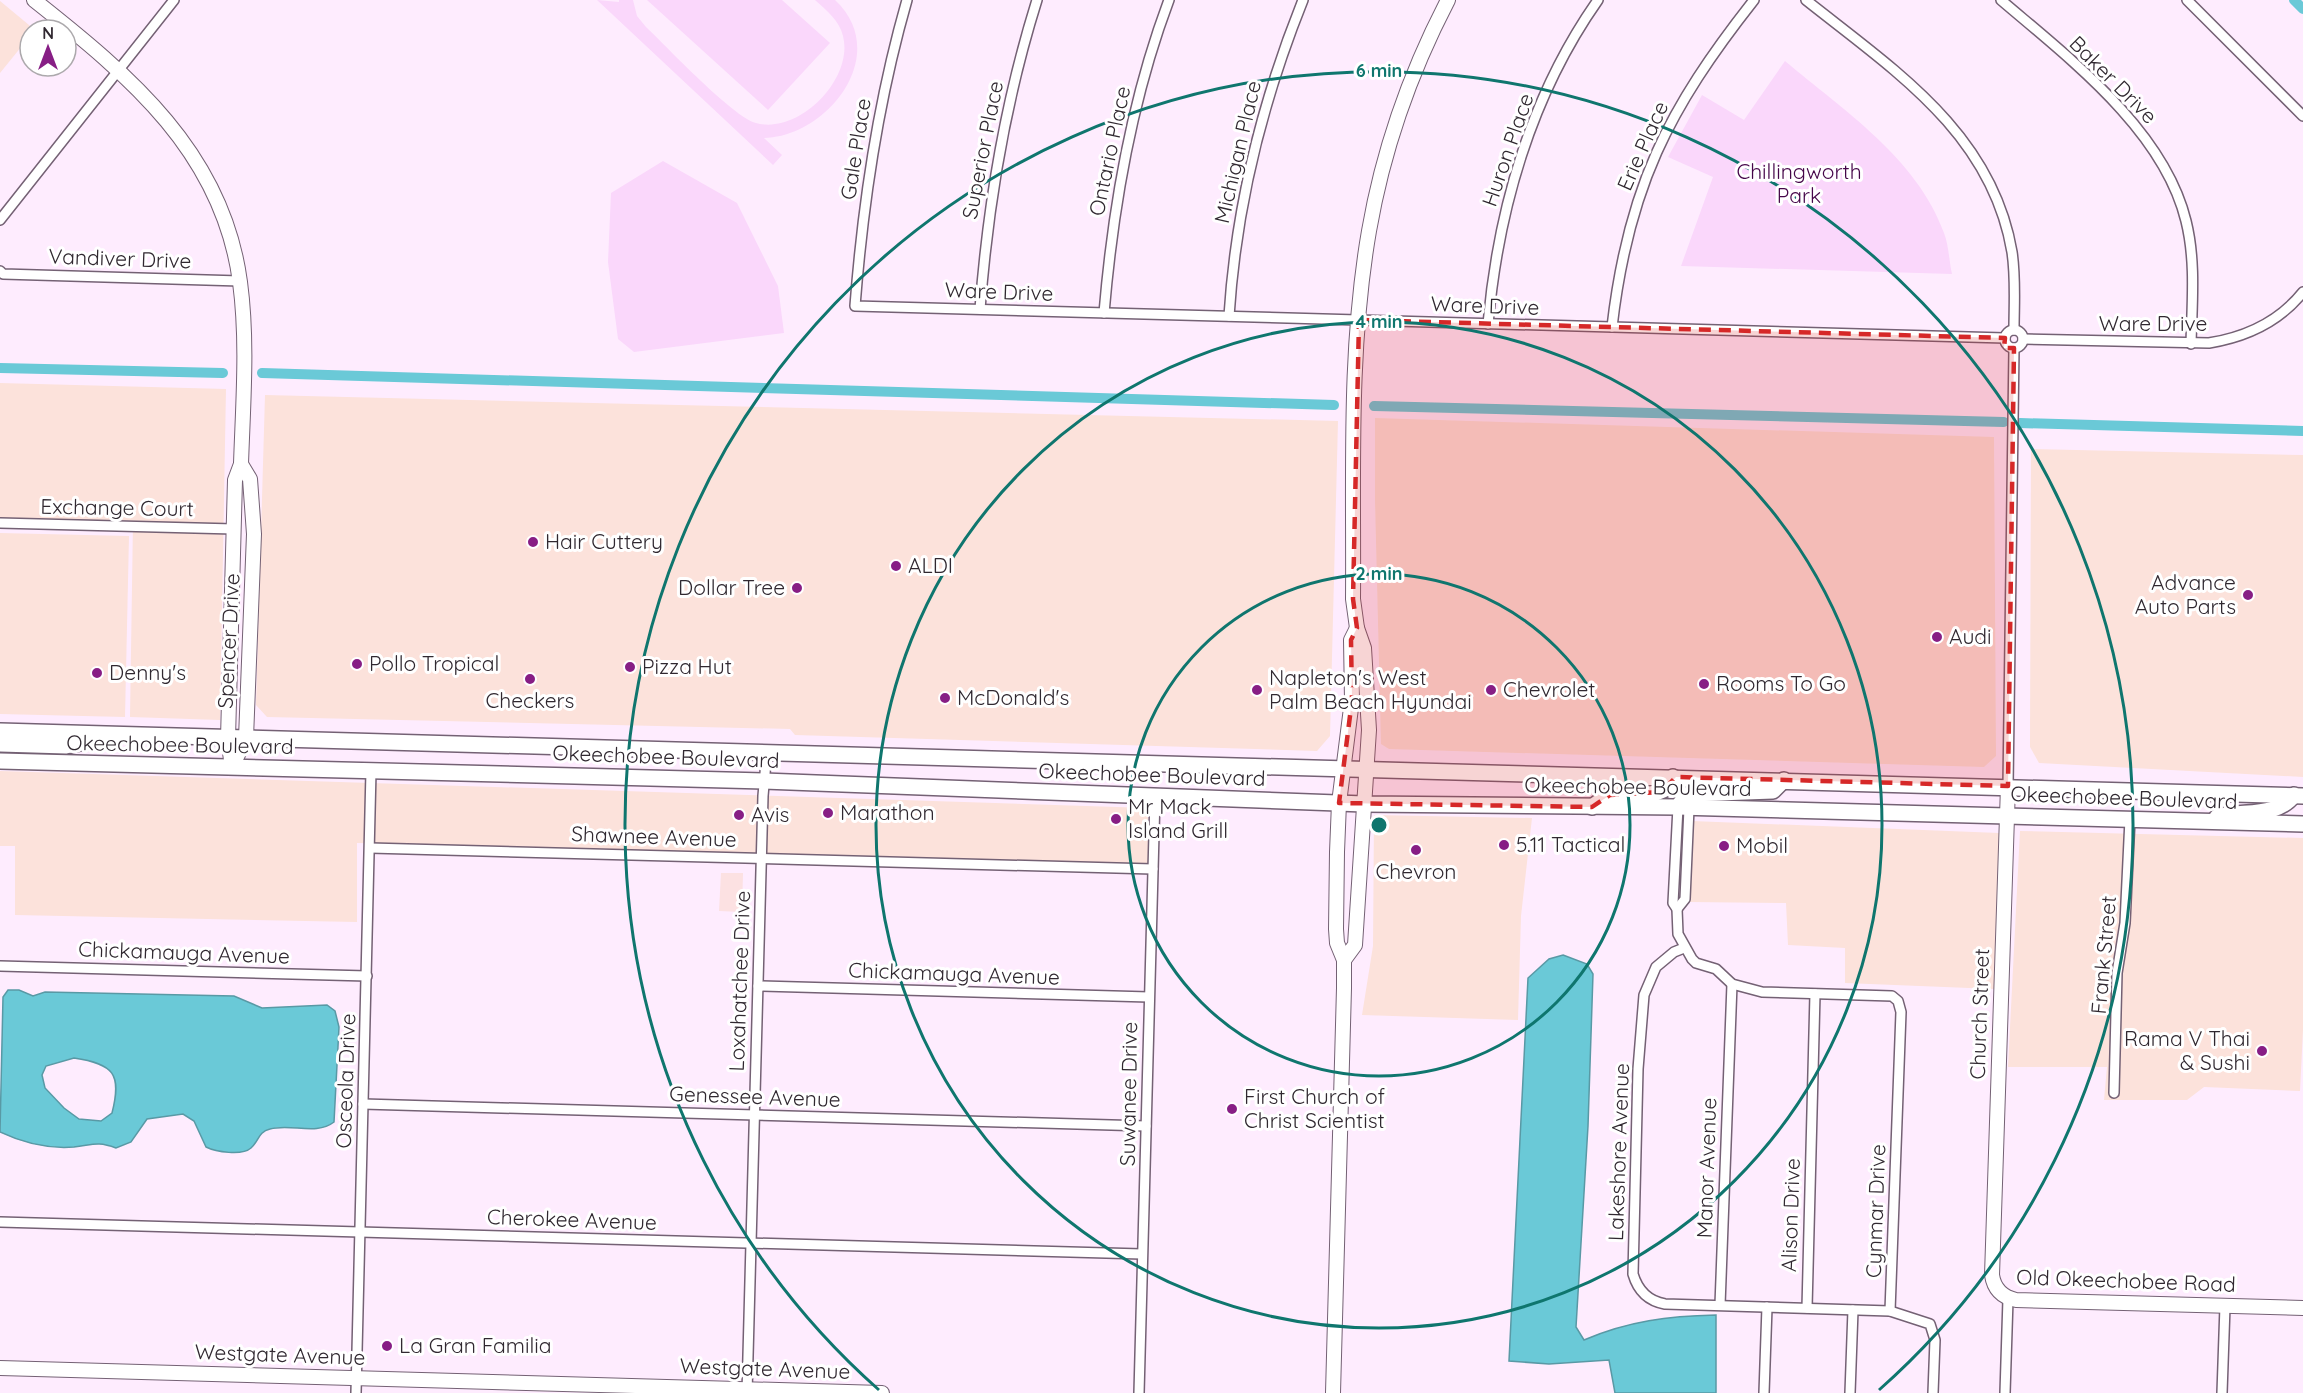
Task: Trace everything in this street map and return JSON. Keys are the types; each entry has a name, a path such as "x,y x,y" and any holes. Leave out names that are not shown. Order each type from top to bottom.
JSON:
{"main road":[{"name":"Okeechobee Boulevard","path":"0,731 2299,796"},
{"path":"0,744 66,746 118,735"},
{"name":"Okeechobee Boulevard","path":"0,761 764,781 1364,804 1683,808 2199,821 2300,821"},
{"path":"1592,807 1610,795 1644,795 1661,792 1671,785 1673,777"},
{"path":"1683,808 1684,798 1690,794 1773,791 1784,780"},
{"path":"2199,821 2237,811 2265,812 2278,808 2299,796"}],"street":[{"name":"Spencer Drive","path":"34,0 118,70 163,113 205,175 230,235 240,281 245,346 241,464 235,480 228,738 232,767"},
{"path":"0,220 174,0"},
{"name":"Gale Place","path":"855,306 865,194 874,138 907,0"},
{"name":"Superior Place","path":"980,309 987,222 999,148 1012,86 1037,0"},
{"name":"Ontario Place","path":"1104,313 1122,166 1146,68 1169,0"},
{"name":"Michigan Place","path":"1229,316 1235,244 1253,151 1276,72 1304,0"},
{"path":"1344,960 1355,945 1368,768 1364,648 1357,628 1353,599 1355,413 1359,320 1369,233 1385,158 1417,64 1448,0"},
{"name":"Huron Place","path":"1488,324 1502,226 1523,149 1550,84 1598,0"},
{"name":"Erie Place","path":"1612,327 1624,248 1644,182 1659,146 1693,82 1754,0"},
{"path":"1806,0 1930,103 1951,123 1978,160 1992,184 2007,227 2014,282 2014,330"},
{"name":"Baker Drive","path":"2001,0 2126,113 2154,148 2167,171 2186,220 2191,246 2191,344"},
{"path":"2187,0 2303,116"},
{"name":"Vandiver Drive","path":"0,271 3,274 240,281"},
{"name":"Ware Drive","path":"2023,339 2191,344 2227,340 2253,331 2285,311 2303,292"},
{"name":"Ware Drive","path":"855,306 2005,338"},
{"path":"2014,330 2021,332 2023,339 2021,346 2014,348 2007,345 2005,338 2009,331 2014,330"},
{"path":"2008,786 2014,348"},
{"name":"Spencer Drive","path":"232,767 246,738 254,534 250,479 241,464"},
{"name":"Exchange Court","path":"0,523 234,529"},
{"path":"232,594 240,609 251,618"},
{"path":"1333,1393 1344,960 1337,943 1336,929 1339,803 1352,700 1351,640 1357,628"},
{"name":"Loxahatchee Drive","path":"747,1391 761,858 767,751"},
{"name":"Osceola Drive","path":"356,1393 371,771"},
{"name":"Church Street","path":"1993,1244 2008,786"},
{"name":"Suwanee Drive","path":"1139,1393 1155,796"},
{"path":"1683,808 1673,903 1677,909 1678,934 1684,948 1696,963 1716,969 1732,984 1762,992 1815,994"},
{"name":"Frank Street","path":"2114,1093 2117,973 2125,924 2130,819"},
{"name":"Shawnee Avenue","path":"370,848 1152,869"},
{"name":"Lakeshore Avenue","path":"1684,948 1674,952 1656,967 1644,995 1638,1069 1633,1274 1644,1295 1658,1302 1720,1305"},
{"name":"Chickamauga Avenue","path":"0,966 367,976"},
{"name":"Manor Avenue","path":"1720,1305 1732,984"},
{"name":"Chickamauga Avenue","path":"758,987 1149,997"},
{"name":"Cynmar Drive","path":"1815,994 1892,996 1898,1001 1901,1012 1890,1311"},
{"name":"Alison Drive","path":"1807,1308 1815,994"},
{"name":"Genessee Avenue","path":"363,1104 1146,1126"},
{"name":"Cherokee Avenue","path":"0,1222 1142,1254"},
{"name":"Old Okeechobee Road","path":"1993,1244 1993,1283 1996,1290 2008,1299 2303,1308"},
{"path":"2005,1393 2008,1299"},
{"path":"1720,1305 1890,1311 1930,1324 1935,1340 1933,1393"},
{"path":"2222,1393 2225,1306"},
{"path":"1764,1393 1767,1307"},
{"path":"1850,1393 1853,1310"},
{"name":"Westgate Avenue","path":"0,1368 747,1391 882,1393"}],"highlighted area":[{"path":"1359,320 2005,338 2004,348 2014,348 2008,786 1676,777 1661,792 1610,795 1592,807 1339,803 1352,700 1351,640 1357,628 1353,599"}],"shaded area":[{"path":"0,1 21,18 18,18 18,51 0,73"},
{"path":"0,383 226,389 220,720 130,717 133,521 0,518"},
{"path":"265,395 1338,421 1330,736 1317,751 795,735 790,729 267,717 256,705"},
{"path":"1375,418 1994,437 1996,756 1984,767 1389,749 1381,744"},
{"path":"2031,449 2303,455 2303,777 2039,763 2030,747"},
{"path":"0,533 129,536 125,717 0,714"},
{"path":"0,771 1148,808 1148,864 357,843 357,922 15,915 15,846 0,846"},
{"path":"1374,815 1532,818 1521,916 1518,1020 1362,1015 1373,946"},
{"path":"1692,821 1999,833 1994,989 1845,983 1845,948 1788,945 1786,903 1689,902"},
{"path":"2020,831 2303,838 2303,1030 2300,1091 2204,1087 2187,1100 2104,1100 2107,1067 2008,1067"},
{"path":"721,873 743,873 742,912 719,911"}],"green space":[{"path":"597,0 619,2 619,0 633,0 637,16 684,65 732,108 756,123 773,124 789,121 820,100 832,86 844,53 843,36 832,16 815,0 835,0 851,21 857,44 855,66 845,88 830,107 811,123 788,134 764,138 782,155 773,165"},
{"path":"647,0 782,0 830,43 768,110"},
{"name":"Chillingworth Park","path":"1785,61 1876,137 1916,181 1932,206 1944,233 1952,274 1681,266 1713,177 1668,157 1702,95 1744,120"},
{"path":"663,161 737,203 778,286 784,333 634,352 618,339 608,262 611,193"}],"water":[{"path":"1563,955 1587,964 1593,974 1588,1126 1576,1327 1584,1340 1633,1324 1716,1315 1716,1393 1615,1393 1609,1360 1549,1364 1509,1361 1528,978 1549,959"},
{"path":"8,990 19,990 33,996 45,992 234,996 262,1008 327,1005 335,1011 339,1027 334,1122 311,1129 286,1127 266,1130 251,1148 235,1153 206,1147 194,1121 183,1114 147,1119 131,1142 116,1148 99,1144 55,1147 18,1139 0,1132 3,997","holes":["74,1058 88,1060 106,1068 115,1080 116,1089 112,1113 101,1121 79,1119 64,1108 45,1088 42,1075 46,1066"]}],"waterway":[{"path":"2294,0 2303,9"},
{"path":"0,368 223,373"},
{"path":"262,373 1334,405"},
{"path":"1374,406 2004,422"},
{"path":"2020,423 2303,431"}],"place":[{"name":"Hair Cuttery","path":"533,542"},
{"name":"ALDI","path":"896,566"},
{"name":"Dollar Tree","path":"797,588"},
{"name":"Advance Auto Parts","path":"2248,595"},
{"name":"Audi","path":"1937,637"},
{"name":"Pollo Tropical","path":"357,664"},
{"name":"Pizza Hut","path":"630,667"},
{"name":"Denny's","path":"97,673"},
{"name":"Checkers","path":"530,679"},
{"name":"Rooms To Go","path":"1704,684"},
{"name":"Napleton's West Palm Beach Hyundai","path":"1257,690"},
{"name":"Chevrolet","path":"1491,690"},
{"name":"McDonald's","path":"945,698"},
{"name":"Marathon","path":"828,813"},
{"name":"Avis","path":"739,815"},
{"name":"Mr Mack Island Grill","path":"1116,819"},
{"name":"5.11 Tactical","path":"1504,845"},
{"name":"Mobil","path":"1724,846"},
{"name":"Chevron","path":"1416,850"},
{"name":"Rama V Thai & Sushi","path":"2262,1051"},
{"name":"First Church of Christ Scientist","path":"1232,1109"},
{"name":"La Gran Familia","path":"387,1346"}]}
